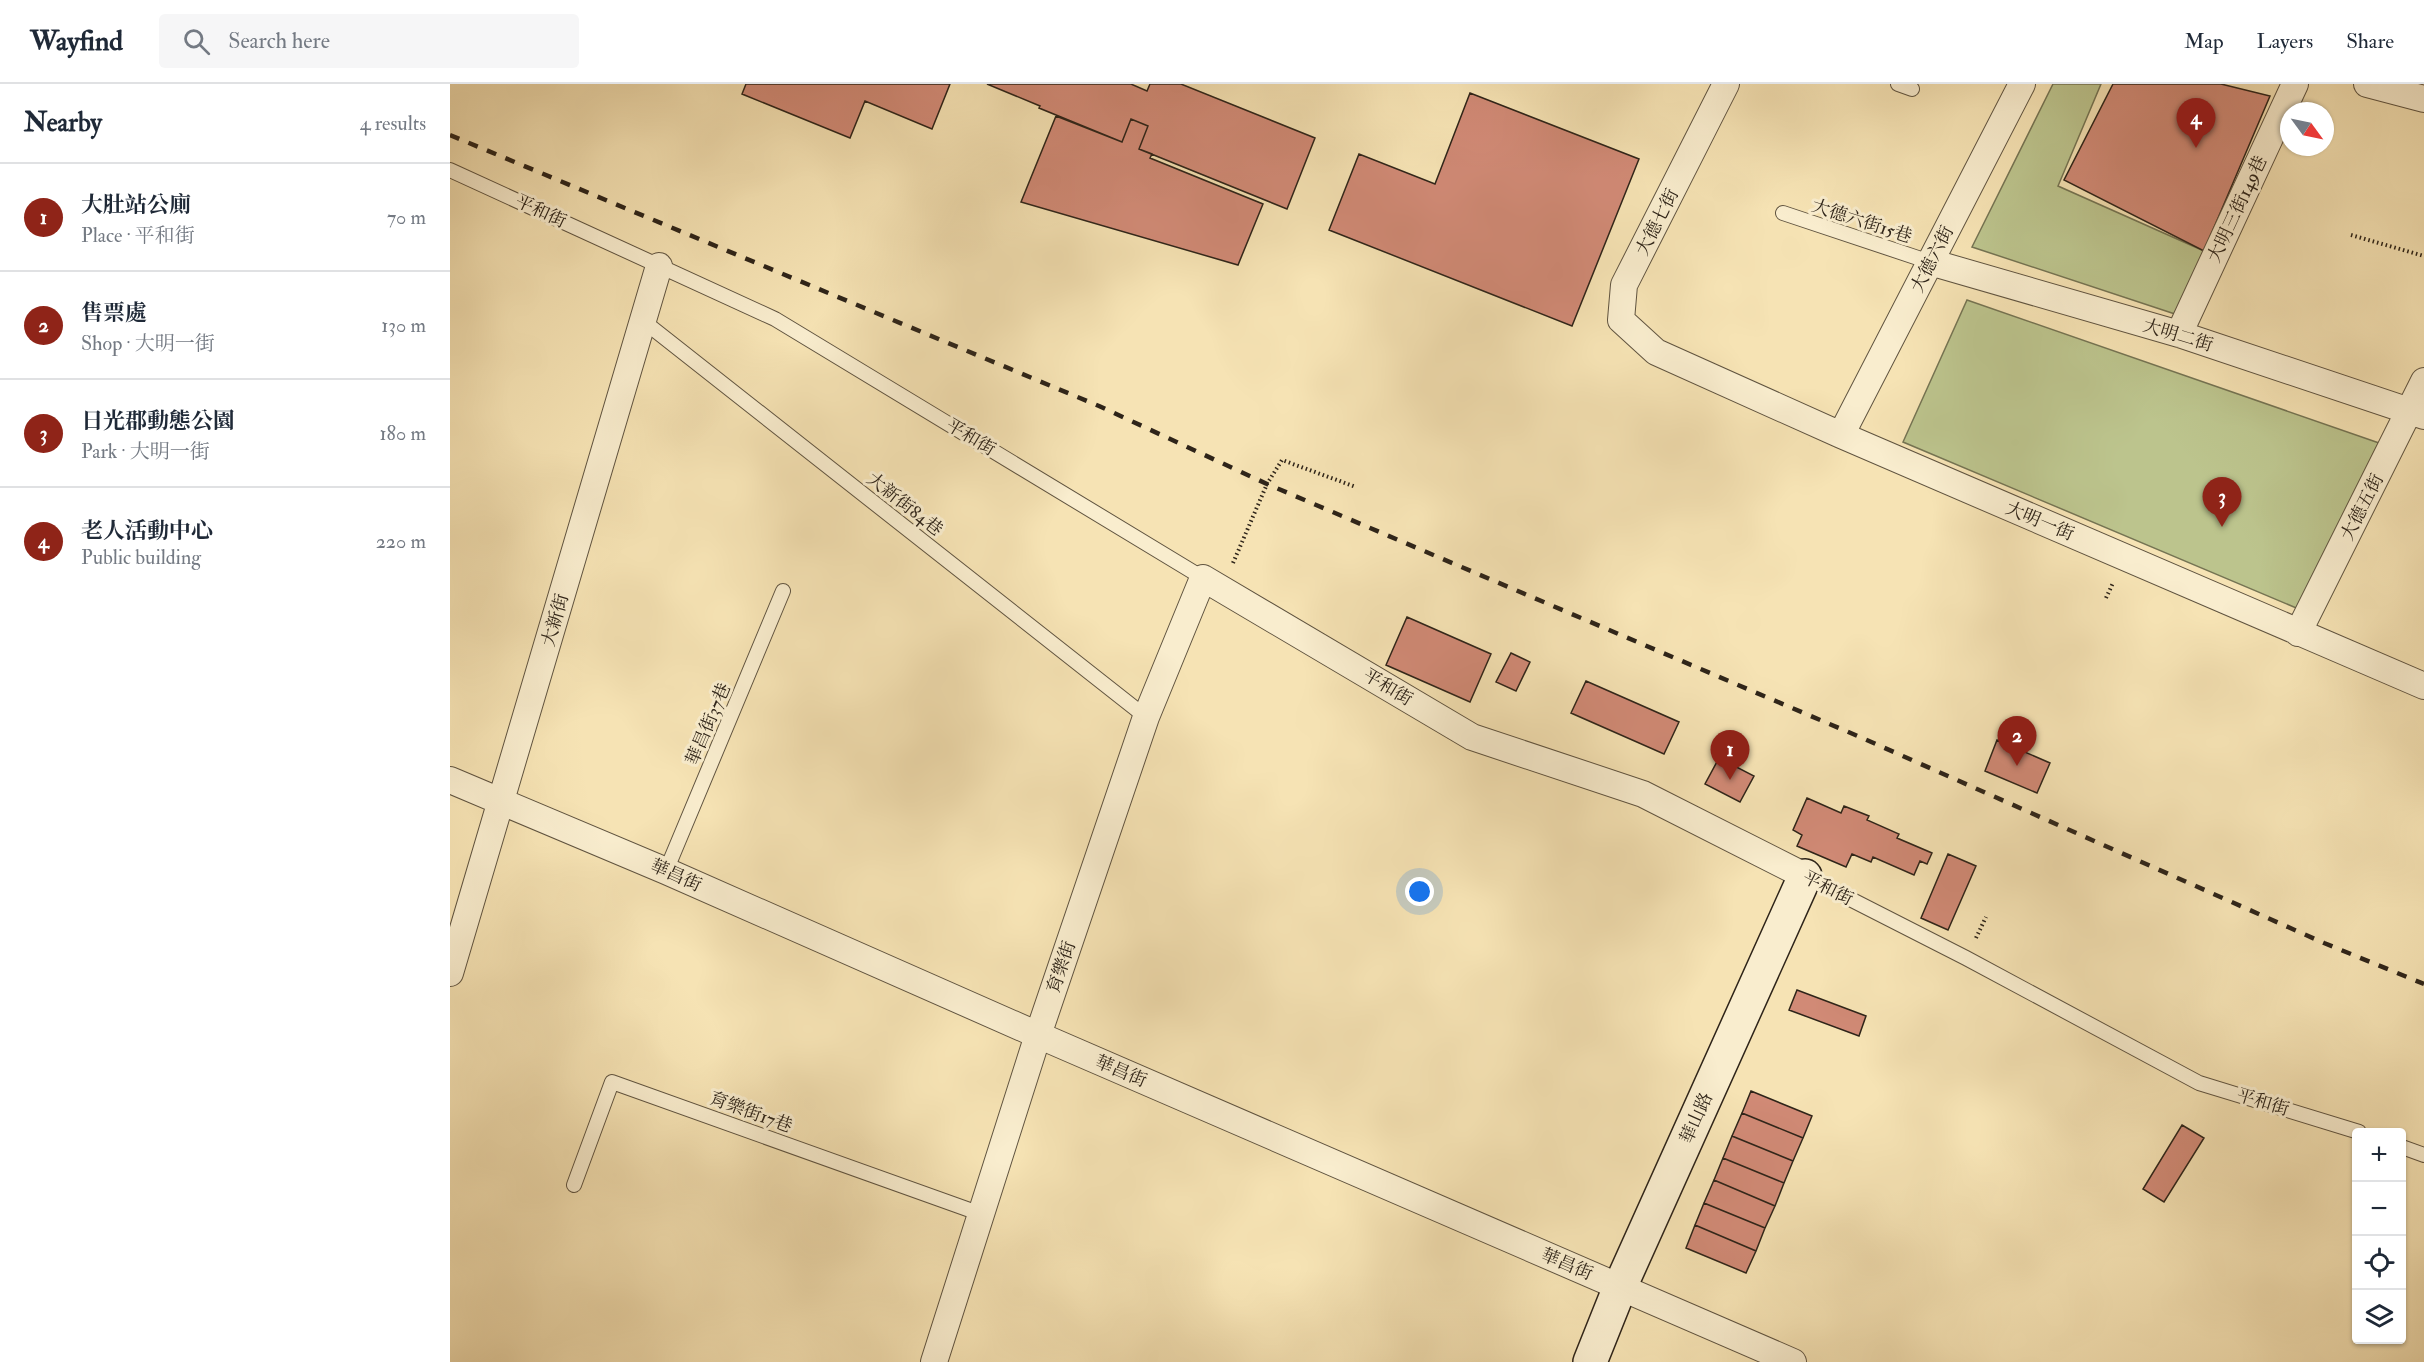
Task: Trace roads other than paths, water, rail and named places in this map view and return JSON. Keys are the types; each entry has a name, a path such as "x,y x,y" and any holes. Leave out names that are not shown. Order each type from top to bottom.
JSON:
{"street":[{"name":"大德七街","path":"1656,352 1621,320 1624,285 1726,84"},
{"name":"大德六街","path":"1841,435 2022,84"},
{"name":"大明三街149巷","path":"2179,334 2295,84"},
{"path":"2367,84 2424,99"},
{"name":"大明二街","path":"1930,262 2179,334 2417,414"},
{"name":"大新街","path":"450,974 659,266"},
{"name":"大明一街","path":"1656,352 1841,435 2424,686"},
{"name":"大德五街","path":"2298,633 2417,414 2424,381"},
{"name":"育樂街","path":"934,1362 1038,1035 1146,717 1212,583"},
{"name":"平和街","path":"1212,583 1472,737 1643,794 1805,876"},
{"name":"華昌街","path":"450,780 666,871 1793,1362"},
{"name":"華山路","path":"1590,1362 1620,1287 1805,876"}],"lane":[{"name":"平和街","path":"450,170 775,319 1212,583"},
{"name":"大德六街15巷","path":"1783,213 1930,262"},
{"name":"大新街84巷","path":"642,320 1146,717"},
{"name":"華昌街37巷","path":"666,871 783,591"},
{"name":"平和街","path":"1805,876 1966,958 2199,1083 2352,1130"},
{"name":"育樂街17巷","path":"574,1185 612,1082 981,1214"},
{"path":"2406,1148 2424,1155"}],"railway":[{"path":"450,135 1099,406 1267,484 1860,737 2324,943 2424,984"}],"place":[{"name":"老人活動中心","path":"2196,148"},
{"name":"日光郡動態公園","path":"2222,527"},
{"name":"售票處","path":"2017,766"},
{"name":"大肚站公廁","path":"1730,780"}]}
